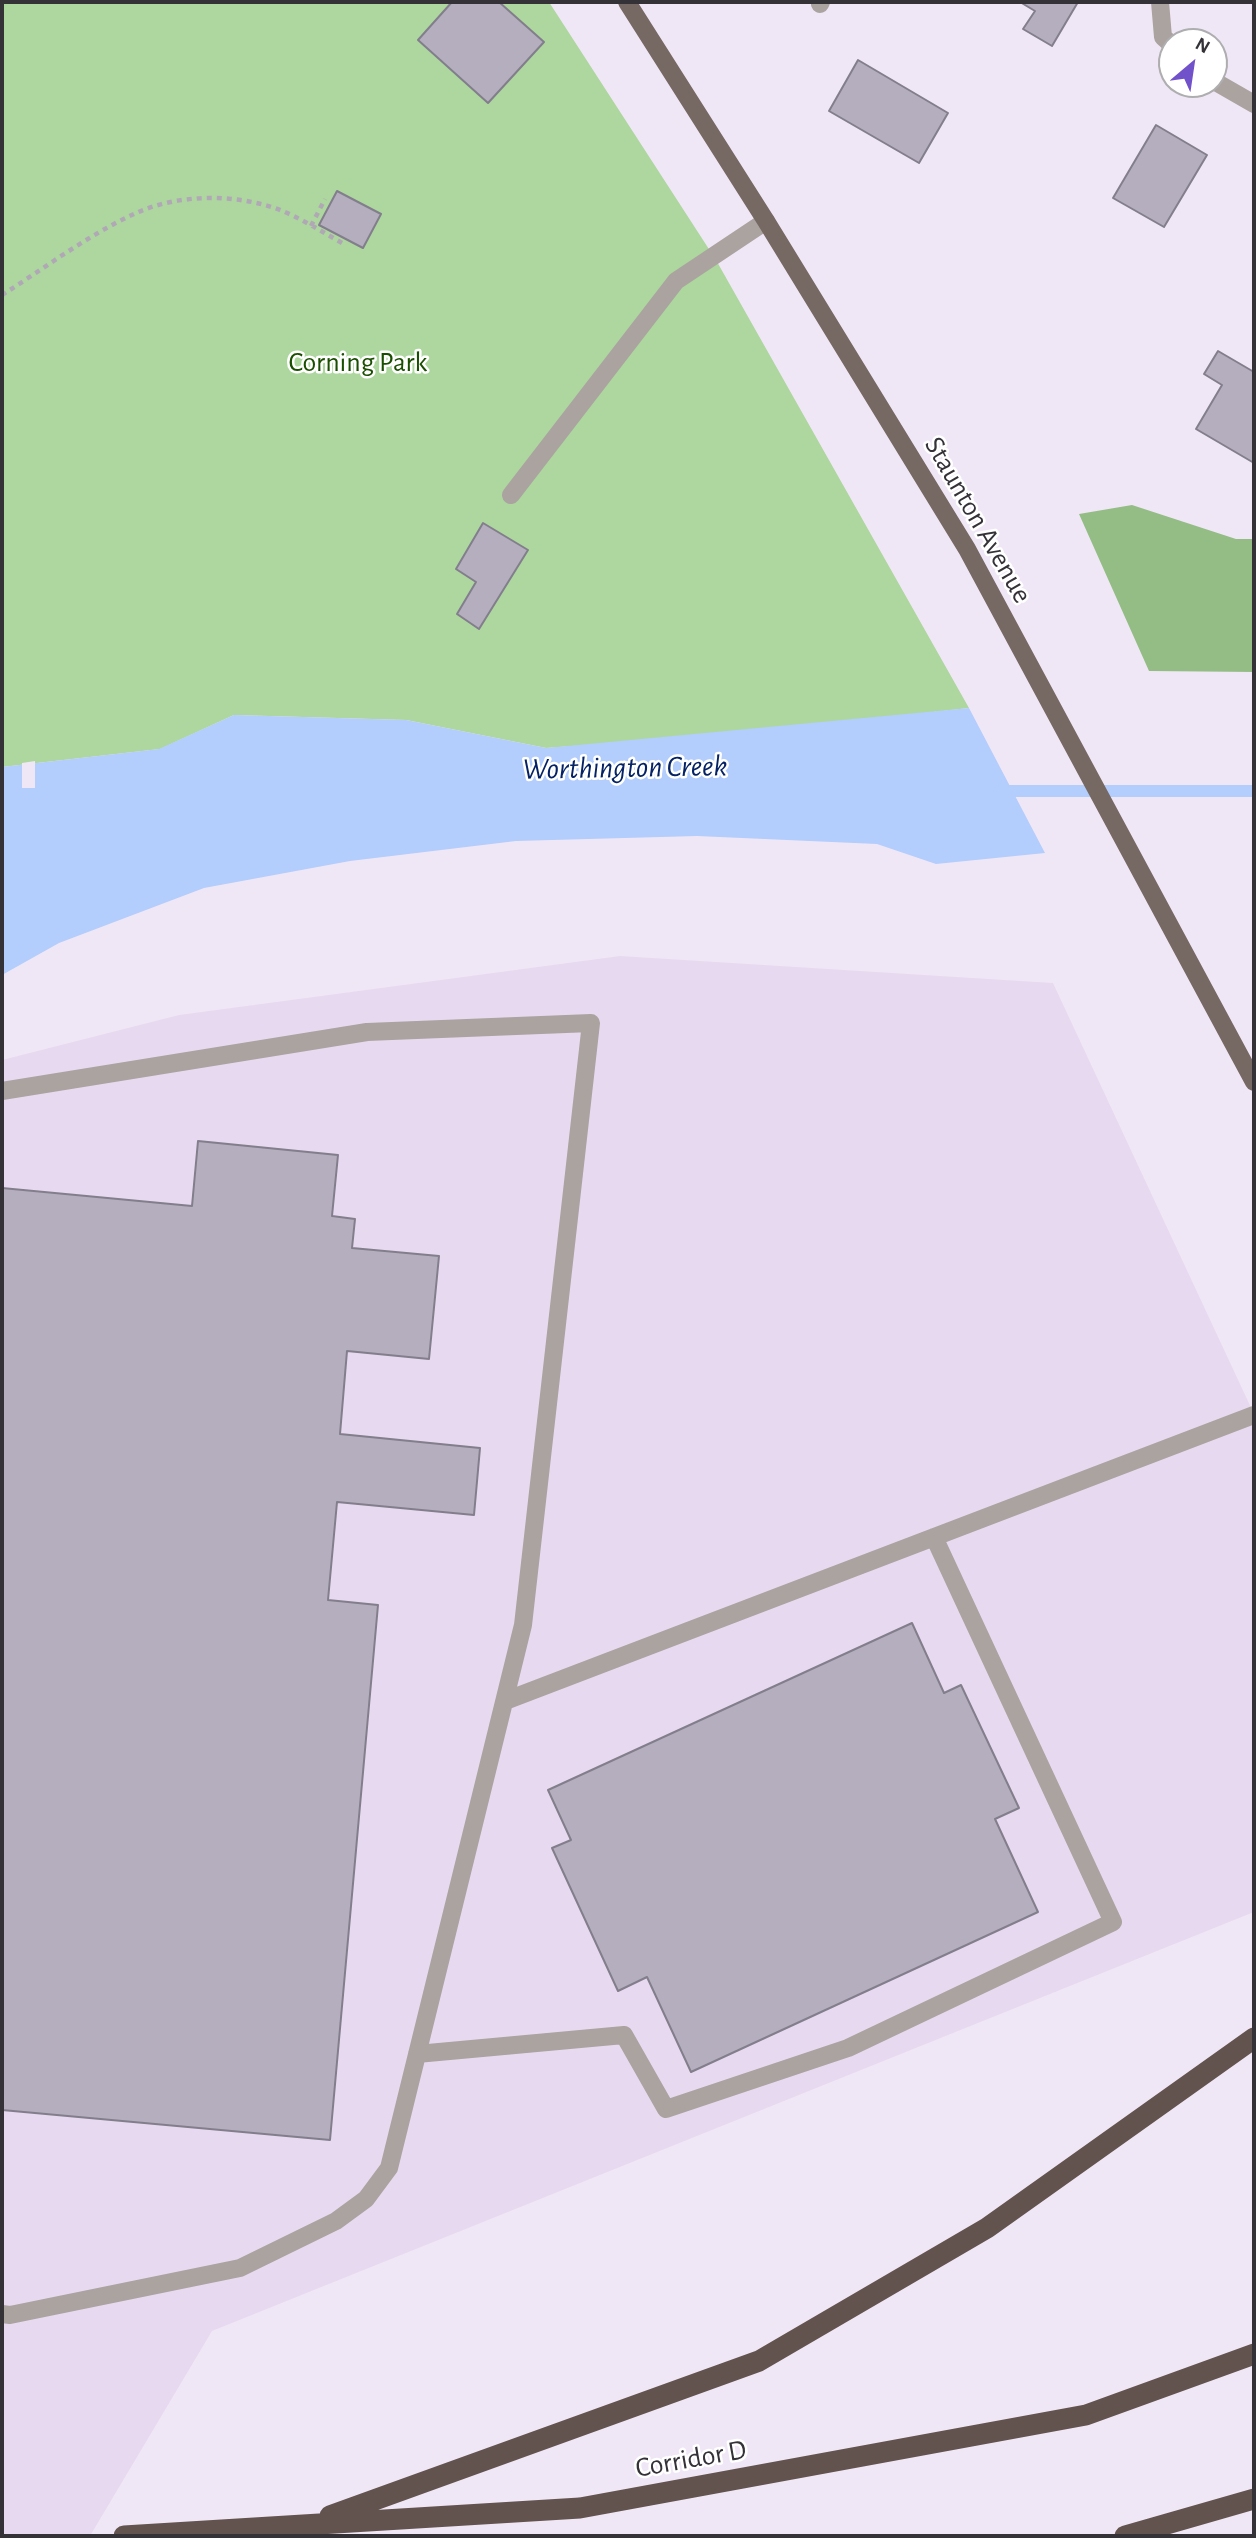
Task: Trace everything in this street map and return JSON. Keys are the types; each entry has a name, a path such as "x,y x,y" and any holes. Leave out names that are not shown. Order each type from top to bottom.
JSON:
{"highway":[{"path":"307,2525 759,2361 987,2228 1254,2038"},
{"name":"Corridor D","path":"124,2536 580,2508 1086,2415 1254,2354"},
{"path":"1125,2536 1254,2500"}],"main road":[{"name":"Staunton Avenue","path":"627,2 766,221 967,549 1254,1082"}],"lane":[{"path":"1160,2 1162,28"},
{"path":"1228,89 1254,104"},
{"path":"511,495 676,281 766,221"},
{"path":"2,1091 367,1032 591,1023 523,1625 389,2168 366,2199 336,2221 240,2268 10,2315 2,2314"},
{"path":"505,1701 1254,1415"},
{"path":"417,2054 624,2035 666,2109 848,2048 1112,1922 934,1537"}],"path":[{"path":"2,295 134,214 167,203 225,199 258,204 284,212 342,243"},
{"path":"311,226 325,199"}],"shaded area":[{"path":"620,956 1053,983 1254,1414 1254,1912 212,2331 90,2536 2,2536 2,1060 179,1015"}],"green space":[{"name":"Corning Park","path":"2,2 549,2 716,260 969,708 748,733 546,748 406,720 234,715 160,749 2,767"},
{"path":"1132,505 1236,539 1254,539 1254,672 1149,671 1079,514"}],"water":[{"path":"969,708 1045,853 936,864 877,844 697,836 516,841 350,861 204,888 59,943 2,975 2,767 159,749 234,715 406,720 546,748"}],"pier":[{"path":"35,761 35,788 22,788 22,763"}],"building":[{"path":"452,2 499,2 544,42 488,103 418,40"},
{"path":"1020,2 1078,2 1052,46 1023,29 1035,11"},
{"path":"858,60 948,113 919,163 829,111"},
{"path":"1156,125 1207,155 1164,227 1113,198"},
{"path":"337,191 381,214 363,248 319,225"},
{"path":"1218,351 1254,372 1254,463 1196,429 1222,385 1204,374"},
{"path":"483,523 528,550 479,629 457,614 476,582 456,569"},
{"path":"198,1141 338,1155 332,1216 355,1219 352,1248 439,1256 429,1359 347,1351 340,1434 480,1448 474,1515 337,1502 328,1600 378,1605 330,2140 2,2110 2,1188 192,1206"},
{"path":"912,1623 944,1693 961,1685 1019,1808 995,1819 1038,1912 691,2072 647,1977 618,1991 552,1848 571,1840 548,1790"}],"waterway":[{"name":"Worthington Creek","path":"999,791 1254,791"}]}
